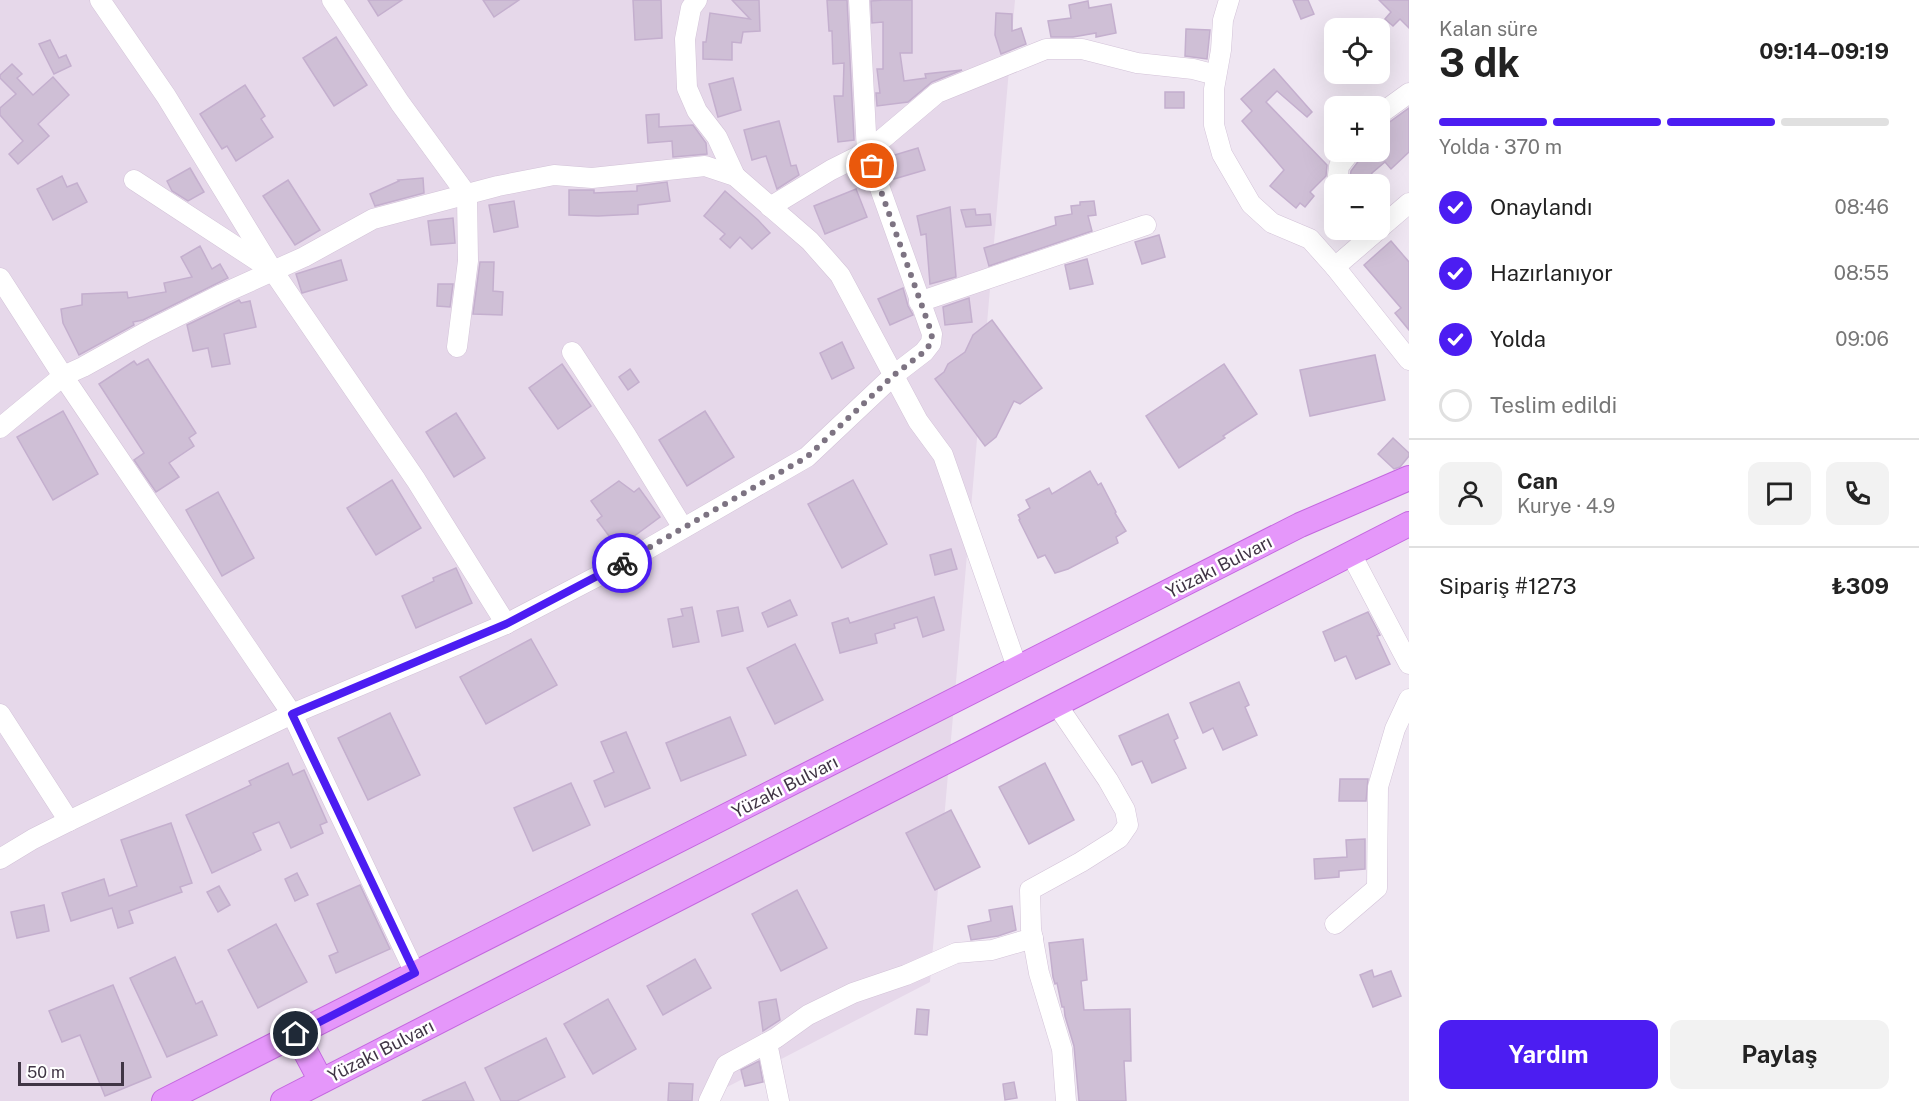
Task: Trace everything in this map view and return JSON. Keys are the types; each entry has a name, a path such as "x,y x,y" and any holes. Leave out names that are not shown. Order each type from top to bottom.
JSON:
{"main road":[{"name":"Yüzakı Bulvarı","path":"164,1101 1300,525 1409,478"},
{"name":"Yüzakı Bulvarı","path":"282,1101 1409,524"},
{"path":"296,1034 321,1081"}],"street":[{"path":"100,0 166,96 273,271 416,480 506,624"},
{"path":"332,0 400,103 467,195 468,261 457,347"},
{"path":"697,0 691,8 685,39 687,88 697,111 717,137 735,176"},
{"path":"0,860 33,839 69,821 292,714 506,624 625,562 807,457 894,375 924,352 931,343 932,334 867,152 859,0"},
{"path":"1229,0 1223,20 1221,50 1214,88 1214,125 1222,154 1251,204 1272,223 1310,239 1409,360"},
{"path":"770,207 831,170 867,152 937,93 1046,49 1082,49 1137,63 1193,69 1216,75"},
{"path":"1390,107 1409,93"},
{"path":"0,428 63,376 159,326 304,257 373,219 554,175 592,178 705,166 735,176 810,242 840,275 918,421 943,455 1018,670"},
{"path":"134,180 273,271"},
{"path":"1390,219 1409,203"},
{"path":"920,302 1146,225"},
{"path":"1335,267 1366,240"},
{"path":"0,278 63,376 292,714 415,973"},
{"path":"572,352 683,528"},
{"path":"1351,554 1409,664"},
{"path":"1335,924 1377,888 1378,787 1395,729 1409,699"},
{"path":"1057,705 1108,780 1125,810 1128,825 1119,838 1030,890 1032,938 1039,973 1062,1049 1066,1101"},
{"path":"0,714 69,821"},
{"path":"709,1101 726,1065 767,1043 808,1015 853,993 906,975 956,953 992,950 1032,938"},
{"path":"767,1043 779,1101"}],"shaded area":[{"path":"0,0 1015,0 930,982 700,1101 0,1101"}],"building":[{"path":"368,0 402,0 378,16"},
{"path":"483,0 519,0 494,17"},
{"path":"633,0 661,0 662,38 635,40"},
{"path":"732,0 759,0 760,31 743,32 741,43 732,42 732,60 703,59 703,42 706,42 710,13 750,19"},
{"path":"827,0 847,0 854,140 838,142 834,96 843,96 844,63 833,64 832,31 829,31"},
{"path":"912,0 912,53 900,53 904,81 926,78 925,74 962,70 932,82 908,102 877,106 876,93 880,93 877,69 883,69 883,22 872,23 871,1"},
{"path":"1293,0 1308,0 1314,14 1301,19"},
{"path":"1379,0 1409,0 1409,28 1400,19 1393,26 1390,23 1390,18 1386,18 1391,12"},
{"path":"1088,1 1089,8 1111,4 1116,33 1096,37 1096,33 1073,37 1051,37 1048,21 1071,18 1069,5"},
{"path":"996,13 1012,14 1012,31 1021,28 1026,44 1001,54 995,35"},
{"path":"1186,29 1210,30 1207,59 1185,56"},
{"path":"336,37 367,85 334,106 303,58"},
{"path":"50,40 59,58 66,55 71,66 54,74 39,44"},
{"path":"12,64 22,74 17,78 33,95 53,77 69,95 38,124 49,136 18,164 9,154 23,141 0,115 0,108 16,94 0,78 0,75"},
{"path":"1274,69 1312,112 1307,117 1277,91 1266,102 1327,165 1326,174 1310,192 1314,196 1305,207 1300,203 1296,208 1270,186 1284,170 1242,121 1252,111 1241,99"},
{"path":"733,78 741,110 718,117 709,84"},
{"path":"245,85 265,116 261,119 273,137 236,161 227,146 222,149 200,114"},
{"path":"1165,92 1184,92 1184,108 1165,108"},
{"path":"1409,108 1409,152 1391,169 1385,162 1390,162 1390,122"},
{"path":"659,114 659,127 693,125 706,143 707,154 673,157 672,141 648,143 646,115"},
{"path":"779,121 791,166 796,165 799,175 777,189 766,156 752,160 744,130"},
{"path":"918,148 925,170 894,179 888,157"},
{"path":"1358,162 1385,162 1372,174 1351,174"},
{"path":"190,168 204,192 188,201 172,191 167,181"},
{"path":"62,176 67,187 77,183 87,202 53,220 37,189"},
{"path":"423,178 424,193 375,206 370,194 398,180"},
{"path":"288,180 320,230 295,245 263,196"},
{"path":"667,182 670,201 638,205 638,214 569,215 569,190 594,190 594,193 637,191 637,186"},
{"path":"856,189 867,217 825,234 814,206"},
{"path":"725,191 770,233 752,249 740,237 730,248 720,239 725,234 704,216"},
{"path":"514,201 518,227 494,232 489,205"},
{"path":"1094,201 1096,215 1088,216 1092,231 989,266 984,248 1056,225 1055,217 1072,214 1071,206 1080,205 1080,202"},
{"path":"950,207 956,277 930,284 926,234 921,235 917,216"},
{"path":"975,209 976,215 990,214 991,225 966,227 961,210"},
{"path":"453,218 455,243 431,245 428,221"},
{"path":"1159,235 1165,257 1142,264 1135,242"},
{"path":"1391,241 1409,262 1409,330 1395,313 1401,308 1364,265"},
{"path":"200,246 212,269 220,264 228,278 143,320 133,322 134,325 79,355 63,323 61,309 82,305 82,294 127,292 128,298 166,292 164,283 192,277 181,257"},
{"path":"1087,259 1093,284 1070,289 1065,265"},
{"path":"341,260 347,280 302,293 296,274"},
{"path":"480,262 494,262 493,291 503,292 502,315 473,314"},
{"path":"438,284 453,284 450,307 437,306"},
{"path":"903,288 913,315 890,325 878,299"},
{"path":"969,298 972,322 945,325 943,307"},
{"path":"239,300 241,303 250,301 256,327 224,334 230,364 212,367 208,348 193,351 187,325"},
{"path":"992,320 1042,388 1020,404 1014,401 996,437 985,446 935,379 944,372 948,364 965,352 973,335"},
{"path":"842,342 854,368 832,379 820,353"},
{"path":"1375,355 1385,400 1310,416 1300,370"},
{"path":"148,359 196,433 189,438 194,446 169,463 179,477 156,492 134,460 144,453 99,384 134,361 137,365"},
{"path":"562,364 591,406 558,429 529,388"},
{"path":"1224,364 1257,414 1179,468 1146,416"},
{"path":"630,369 639,382 628,390 619,377"},
{"path":"63,411 98,474 53,500 17,437"},
{"path":"705,411 734,457 687,486 659,440"},
{"path":"456,413 485,458 454,477 426,432"},
{"path":"1393,438 1409,453 1400,467 1394,469 1378,454"},
{"path":"1090,471 1098,485 1101,483 1126,531 1116,537 1118,543 1068,569 1055,573 1045,555 1038,558 1018,515 1030,508 1026,500 1049,488 1052,494"},
{"path":"392,480 421,528 376,555 347,508"},
{"path":"853,480 887,544 842,568 808,504"},
{"path":"619,481 634,492 639,488 660,517 618,548 597,520 602,516 591,501"},
{"path":"218,492 254,558 222,576 186,510"},
{"path":"951,549 957,569 935,575 930,555"},
{"path":"456,568 472,603 416,628 402,596"},
{"path":"934,597 944,630 923,637 917,617 894,624 895,628 875,634 877,643 840,653 832,623 848,618 850,623"},
{"path":"790,600 797,615 768,627 762,613"},
{"path":"692,607 699,642 673,647 668,619 683,616 681,609"},
{"path":"738,607 743,631 722,636 717,611"},
{"path":"1368,612 1380,635 1377,636 1390,664 1356,679 1346,656 1335,661 1323,632"},
{"path":"531,639 557,685 486,724 460,677"},
{"path":"795,644 823,700 775,724 747,668"},
{"path":"1239,682 1249,705 1245,707 1257,735 1223,750 1213,728 1203,733 1190,703"},
{"path":"390,713 420,775 368,800 338,738"},
{"path":"1168,714 1178,738 1174,740 1186,768 1152,783 1142,761 1132,765 1119,736"},
{"path":"730,717 746,755 681,781 666,743"},
{"path":"626,732 650,788 605,807 594,781 614,772 601,742"},
{"path":"288,763 293,775 304,770 327,822 320,825 323,833 291,848 279,822 253,833 261,850 212,873 186,815 251,785 249,781"},
{"path":"1045,763 1074,820 1029,844 999,787"},
{"path":"1340,779 1368,779 1366,801 1339,801"},
{"path":"571,783 590,825 533,851 514,808"},
{"path":"951,810 980,867 935,890 906,833"},
{"path":"171,823 192,883 180,887 182,892 129,911 133,923 118,928 112,908 71,921 62,893 104,879 109,896 137,886 121,840"},
{"path":"1365,839 1365,869 1339,871 1339,877 1315,879 1314,859 1347,857 1346,840"},
{"path":"297,873 308,895 295,901 285,879"},
{"path":"360,885 390,949 336,973 329,956 338,952 317,904"},
{"path":"219,886 230,905 218,912 207,892"},
{"path":"797,890 827,948 781,971 752,914"},
{"path":"44,905 49,931 17,938 11,912"},
{"path":"1012,906 1016,930 998,936 971,940 968,926 991,921 989,910"},
{"path":"276,924 307,982 258,1008 228,950"},
{"path":"1083,939 1087,980 1081,981 1084,1010 1130,1009 1131,1061 1124,1061 1126,1101 1079,1101 1074,1046 1057,983 1055,984 1053,977 1049,943"},
{"path":"175,957 196,1004 202,1001 217,1035 167,1057 130,978"},
{"path":"695,959 711,988 663,1015 647,986"},
{"path":"1372,970 1374,977 1391,971 1401,996 1373,1007 1360,975"},
{"path":"113,985 151,1077 105,1096 80,1035 62,1042 49,1011"},
{"path":"608,999 636,1049 593,1074 564,1024"},
{"path":"776,999 780,1020 763,1031 759,1002"},
{"path":"917,1009 929,1010 927,1035 915,1034"},
{"path":"546,1038 565,1077 517,1101 501,1101 485,1068"},
{"path":"759,1061 763,1082 745,1086 741,1070"},
{"path":"465,1082 474,1101 422,1101"},
{"path":"1014,1082 1017,1098 1005,1100 1003,1084"},
{"path":"669,1083 693,1084 692,1101 668,1101"}],"way so far":[{"path":"622,563 807,457 894,375 924,352 931,343 932,334 872,166"}],"route":[{"path":"296,1034 415,973 292,714 506,624 622,563"}]}
